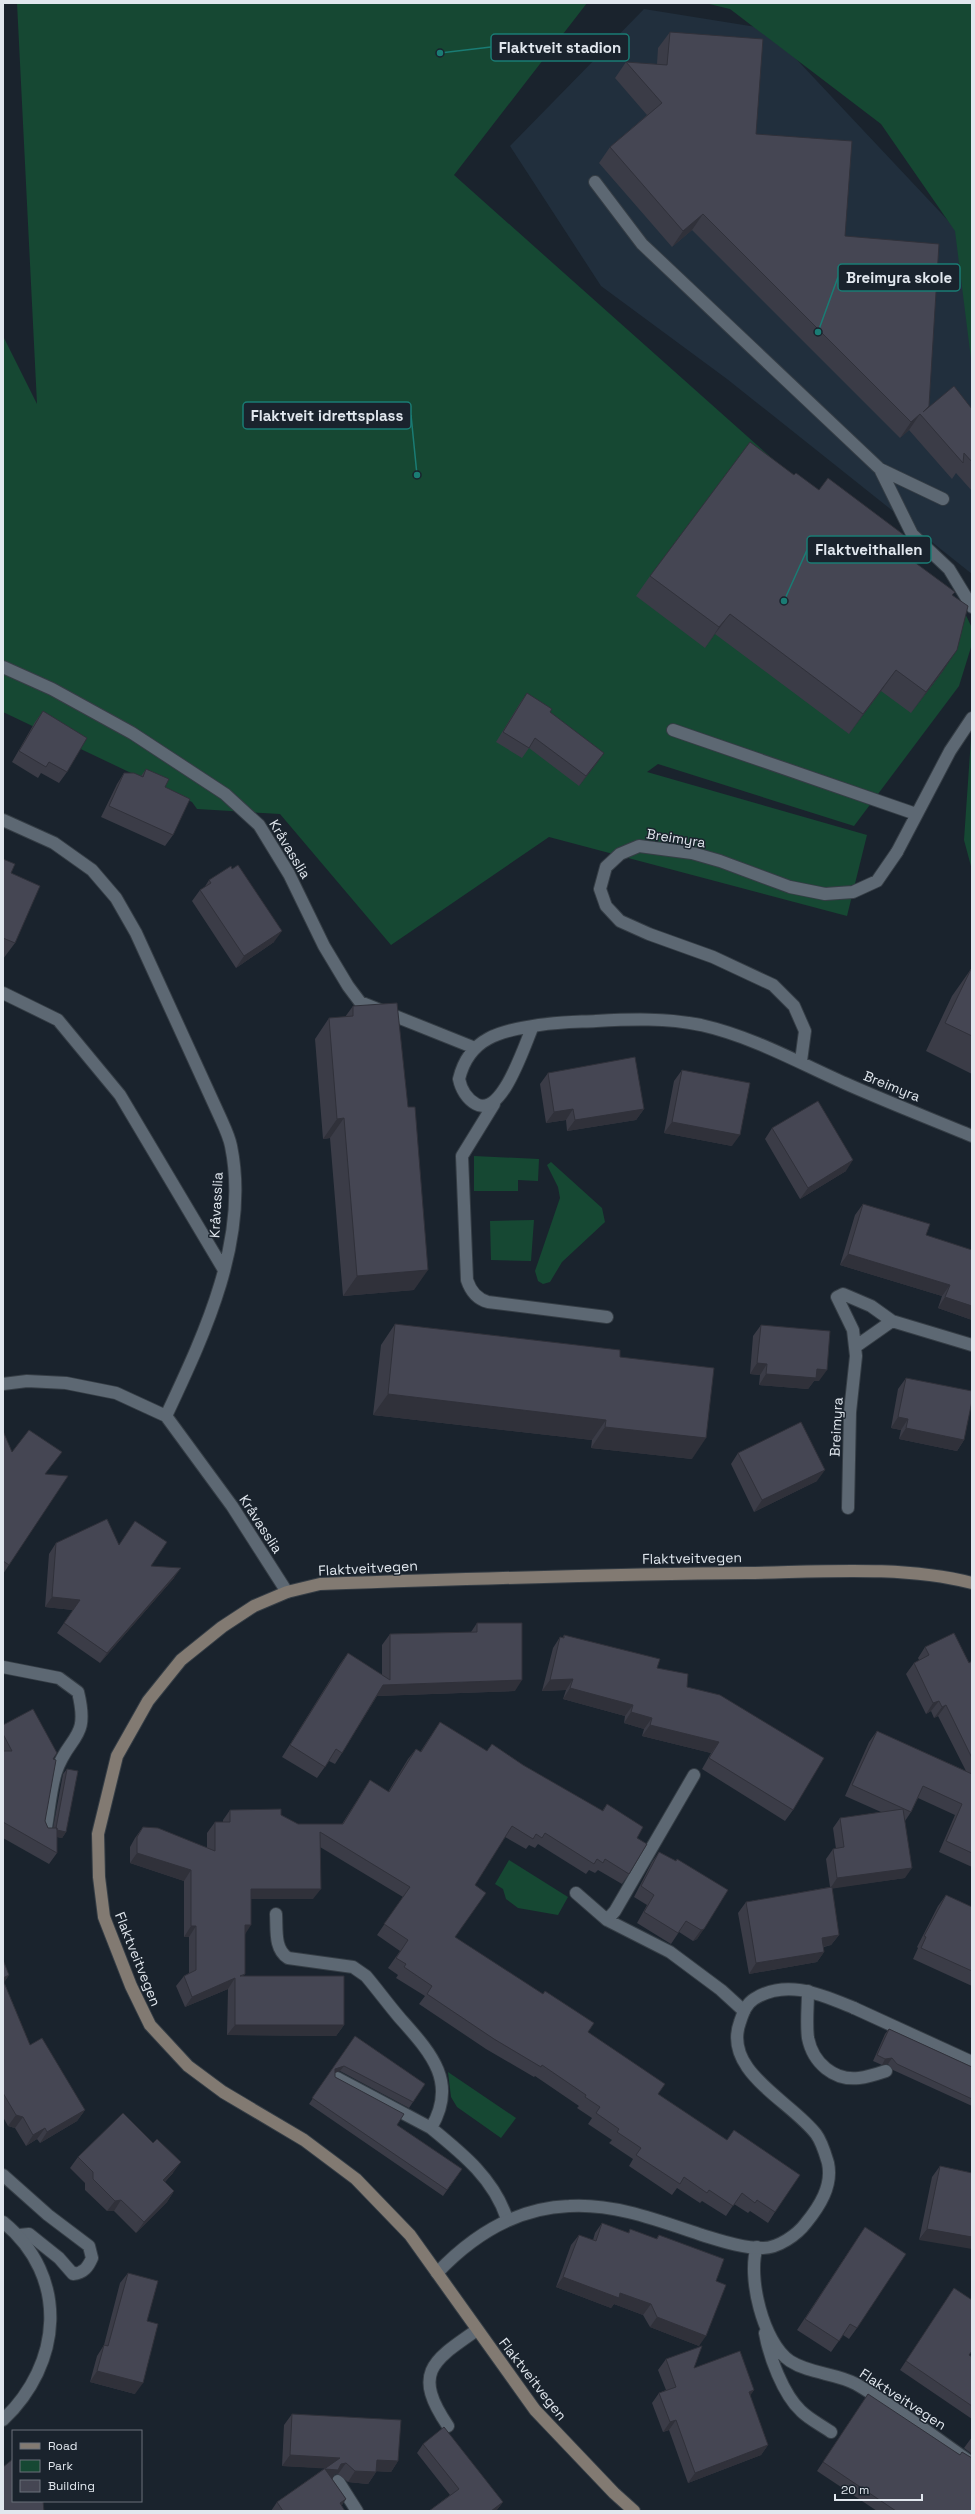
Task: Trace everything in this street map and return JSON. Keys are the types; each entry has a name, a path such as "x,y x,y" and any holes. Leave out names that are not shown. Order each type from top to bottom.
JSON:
{"main road":[{"name":"Flaktveitvegen","path":"634,2511 614,2493 535,2410 410,2235 356,2179 304,2140 223,2092 188,2066 150,2025 131,1986 104,1917 99,1877 98,1834 117,1756 148,1701 181,1660 222,1627 254,1606 287,1592 320,1584 485,1578 845,1570 950,1577 972,1583"}],"street":[{"path":"595,182 642,244 880,469 943,499"},
{"path":"880,469 912,534 949,569 972,608"},
{"name":"Kråvasslia","path":"3,667 52,689 125,729 225,794 259,825 289,874 324,946 348,986 360,1002 475,1048"},
{"name":"Breimyra","path":"801,1061 805,1031 794,1006 774,985 713,957 650,934 620,921 606,906 600,889 606,867 620,854 639,846 692,854 720,861 790,887 825,894 853,892 877,881 897,852 950,751 972,718"},
{"path":"673,730 916,814"},
{"name":"Kråvasslia","path":"3,820 54,843 92,870 116,898 136,933 220,1117 230,1145 235,1181 233,1224 224,1270 197,1349 166,1416"},
{"name":"Kråvasslia","path":"3,993 58,1020 120,1095 224,1270"},
{"name":"Breimyra","path":"494,1104 478,1106 470,1100 460,1086 459,1079 462,1067 475,1048 500,1032 563,1022 644,1018 702,1025 801,1061 849,1085 972,1136"},
{"path":"533,1026 502,1094 494,1104 462,1156 467,1280 470,1288 480,1300 607,1318"},
{"name":"Breimyra","path":"848,1508 855,1346 852,1330 837,1298 843,1294 871,1306 892,1321 972,1345"},
{"path":"855,1346 892,1321"},
{"name":"Kråvasslia","path":"3,1384 27,1381 66,1383 116,1393 166,1416 232,1506 287,1592"},
{"path":"3,1667 58,1678 78,1692 83,1713 82,1726 56,1771 45,1833"},
{"path":"607,1920 615,1911 694,1775"},
{"path":"576,1892 607,1920 670,1952 721,1990 744,2011"},
{"path":"276,1914 278,1945 281,1953 288,1958 354,1967 366,1976 434,2059 441,2080 440,2105 431,2128"},
{"path":"437,2273 480,2234 507,2219 541,2209 570,2205 629,2212 728,2244 757,2246 764,2248 789,2239 803,2228 822,2200 828,2183 828,2165 816,2134 749,2072 738,2049 736,2030 744,2011 753,2000 776,1989 808,1991 854,2008 972,2062"},
{"path":"808,1991 808,2038 813,2052 825,2069 836,2075 848,2078 860,2078 886,2071"},
{"path":"337,2078 431,2128 465,2156 496,2192 507,2219"},
{"path":"3,2175 48,2215 89,2246 92,2258 88,2267 80,2273 73,2274 59,2258 29,2234 19,2235"},
{"path":"3,2222 19,2235 39,2267 49,2296 50,2336 38,2375 21,2403 3,2420"},
{"name":"Flaktveitvegen","path":"757,2246 755,2276 768,2350 791,2399 801,2411 831,2432"},
{"name":"Flaktveitvegen","path":"763,2322 778,2350 790,2361 806,2369 855,2384 972,2463"},
{"path":"448,2426 432,2397 429,2384 430,2372 436,2362 447,2351 477,2330"},
{"path":"338,2481 357,2511"}],"shaded area":[{"path":"644,9 768,29 972,246 972,574 727,379 601,286 510,146"}],"green space":[{"path":"17,3 587,3 454,175 775,461 963,609 972,628 972,644 959,686 854,826 658,764 647,772 867,835 847,916 549,837 391,945 280,814 197,809 192,802 3,712 3,336 37,404"},
{"path":"705,3 972,3 972,367 955,231 881,124 730,9"},
{"path":"972,724 972,870 964,840"},
{"path":"474,1156 539,1159 538,1181 518,1180 518,1191 474,1191"},
{"path":"551,1162 602,1208 605,1222 562,1262 550,1282 543,1284 538,1281 535,1271 560,1198 558,1187 547,1165"},
{"path":"534,1220 531,1261 491,1260 490,1221"},
{"path":"509,1860 568,1897 558,1915 518,1908 506,1899 503,1889 495,1884"},
{"path":"448,2072 516,2118 501,2138 457,2107 451,2097"}],"building":[{"path":"670,32 763,39 756,134 852,141 845,236 939,244 929,406 923,412 954,386 972,409 972,462 964,453 963,463 920,414 911,422 703,214 683,231 610,147 662,103 626,62 667,65"},
{"path":"750,442 794,475 796,473 819,490 828,478 908,538 898,550 955,592 952,595 968,606 957,650 926,692 896,670 863,714 730,614 719,627 650,576"},
{"path":"527,693 552,709 550,712 604,753 586,776 535,738 529,748 503,732"},
{"path":"43,711 87,738 67,772 49,762 46,767 19,751"},
{"path":"146,769 169,779 165,787 190,799 173,835 109,806 124,773 134,773 143,777"},
{"path":"3,859 15,864 11,873 40,886 15,943 3,938"},
{"path":"238,865 282,931 244,956 200,890 211,883 209,880 231,866 232,869"},
{"path":"972,969 972,1036 945,1023"},
{"path":"397,1003 408,1107 415,1107 428,1270 357,1276 344,1118 337,1119 329,1018 353,1016 353,1006"},
{"path":"635,1057 644,1109 575,1120 573,1109 554,1112 548,1073"},
{"path":"682,1070 750,1083 740,1135 672,1122"},
{"path":"818,1101 853,1160 808,1188 772,1128"},
{"path":"863,1204 930,1224 926,1235 972,1250 972,1306 945,1297 950,1285 848,1254"},
{"path":"395,1324 620,1350 620,1357 714,1368 706,1438 605,1427 606,1420 388,1394"},
{"path":"761,1325 830,1331 827,1370 817,1369 816,1378 766,1374 767,1364 757,1363"},
{"path":"906,1378 972,1391 972,1401 964,1440 906,1428 908,1419 898,1417"},
{"path":"801,1422 825,1470 762,1500 738,1453"},
{"path":"29,1430 62,1452 45,1474 68,1476 9,1565 3,1561 3,1431 12,1452"},
{"path":"107,1519 119,1545 135,1521 167,1542 151,1566 181,1568 107,1653 64,1623 80,1600 52,1597 56,1543"},
{"path":"477,1623 522,1623 522,1680 383,1685 342,1753 336,1749 325,1767 290,1745 348,1653 390,1680 390,1634 477,1632"},
{"path":"954,1633 969,1663 972,1661 972,1758 946,1705 942,1707 939,1701 933,1703 914,1663 929,1655 925,1647"},
{"path":"564,1635 660,1659 657,1668 688,1674 687,1687 720,1695 824,1758 793,1810 709,1758 719,1742 650,1725 652,1718 631,1712 633,1705 570,1688 573,1679 550,1680 560,1637 564,1638"},
{"path":"33,1709 57,1753 53,1759 56,1760 45,1821 48,1828 57,1828 57,1853 3,1822 3,1751 12,1751 3,1734 3,1725"},
{"path":"440,1722 487,1751 492,1744 523,1765 603,1811 607,1804 643,1827 637,1838 647,1844 629,1874 605,1859 603,1863 597,1859 594,1864 545,1833 542,1838 536,1834 533,1839 512,1826 475,1885 486,1893 455,1937 543,1994 545,1991 594,2023 588,2032 665,2084 658,2094 727,2140 734,2130 800,2175 775,2212 757,2200 755,2203 742,2193 733,2206 709,2190 707,2193 684,2177 680,2184 636,2155 641,2148 617,2132 619,2129 596,2113 600,2107 585,2097 586,2095 542,2065 541,2067 494,2039 427,1994 432,1986 404,1967 406,1964 396,1958 408,1940 384,1924 410,1887 320,1832 321,1889 251,1889 251,1925 245,1925 245,1974 240,1976 344,1976 344,2025 235,2025 235,1978 192,1997 184,1976 196,1970 196,1926 191,1926 191,1870 137,1853 137,1837 143,1827 158,1828 215,1851 215,1822 230,1822 230,1810 281,1809 281,1815 298,1824 343,1824 370,1780 389,1792 416,1749 421,1752"},
{"path":"877,1731 972,1774 972,1853 946,1841 962,1804 923,1786 911,1812 852,1785"},
{"path":"67,1769 78,1771 66,1832 57,1830 56,1828"},
{"path":"903,1809 912,1868 837,1878 833,1849 844,1847 840,1818"},
{"path":"659,1852 676,1861 677,1859 728,1890 704,1929 701,1930 686,1921 678,1933 644,1912 654,1895 641,1886"},
{"path":"832,1887 839,1935 822,1938 824,1952 756,1963 746,1902"},
{"path":"946,1895 972,1907 972,1971 921,1948 926,1937 924,1936"},
{"path":"3,1960 9,1975 3,1978"},
{"path":"3,1980 30,2045 42,2038 85,2110 47,2132 45,2128 33,2135 23,2117 16,2115 3,2093"},
{"path":"889,2029 972,2067 972,2099 897,2064 892,2058 885,2059 877,2055"},
{"path":"355,2036 425,2084 413,2102 344,2066 335,2069 335,2077 404,2114 397,2125 462,2169 447,2190 312,2098"},
{"path":"123,2113 153,2143 157,2139 181,2162 163,2180 174,2191 144,2222 121,2200 115,2201 93,2179 93,2172 78,2157"},
{"path":"940,2166 972,2173 972,2237 927,2229"},
{"path":"602,2223 629,2233 630,2229 657,2239 659,2235 724,2259 716,2281 726,2285 706,2336 657,2317 651,2304 620,2293 619,2298 563,2277 579,2235 596,2241"},
{"path":"865,2227 906,2254 857,2328 850,2324 839,2341 805,2319"},
{"path":"128,2273 158,2281 147,2321 158,2324 143,2383 97,2371 104,2345 108,2346"},
{"path":"954,2288 972,2300 972,2351 969,2355 972,2357 972,2406 906,2361"},
{"path":"702,2346 694,2368 740,2351 754,2390 749,2392 768,2445 695,2473 676,2420 670,2422 659,2393 676,2387 666,2359"},
{"path":"868,2394 960,2455 962,2452 972,2458 972,2511 896,2511 823,2462"},
{"path":"292,2414 401,2420 398,2461 377,2460 376,2472 355,2471 346,2463 341,2464 338,2470 325,2469 346,2499 340,2503 345,2511 283,2511 277,2502 340,2458 290,2455"},
{"path":"444,2427 503,2502 491,2511 429,2511 459,2489 423,2444"},
{"path":"12,2460 12,2502 43,2502 44,2511 3,2511 3,2467"}],"place":[{"name":"Flaktveit stadion","path":"440,53"},
{"name":"Breimyra skole","path":"818,332"},
{"name":"Flaktveit idrettsplass","path":"417,475"},
{"name":"Flaktveithallen","path":"784,601"}]}
